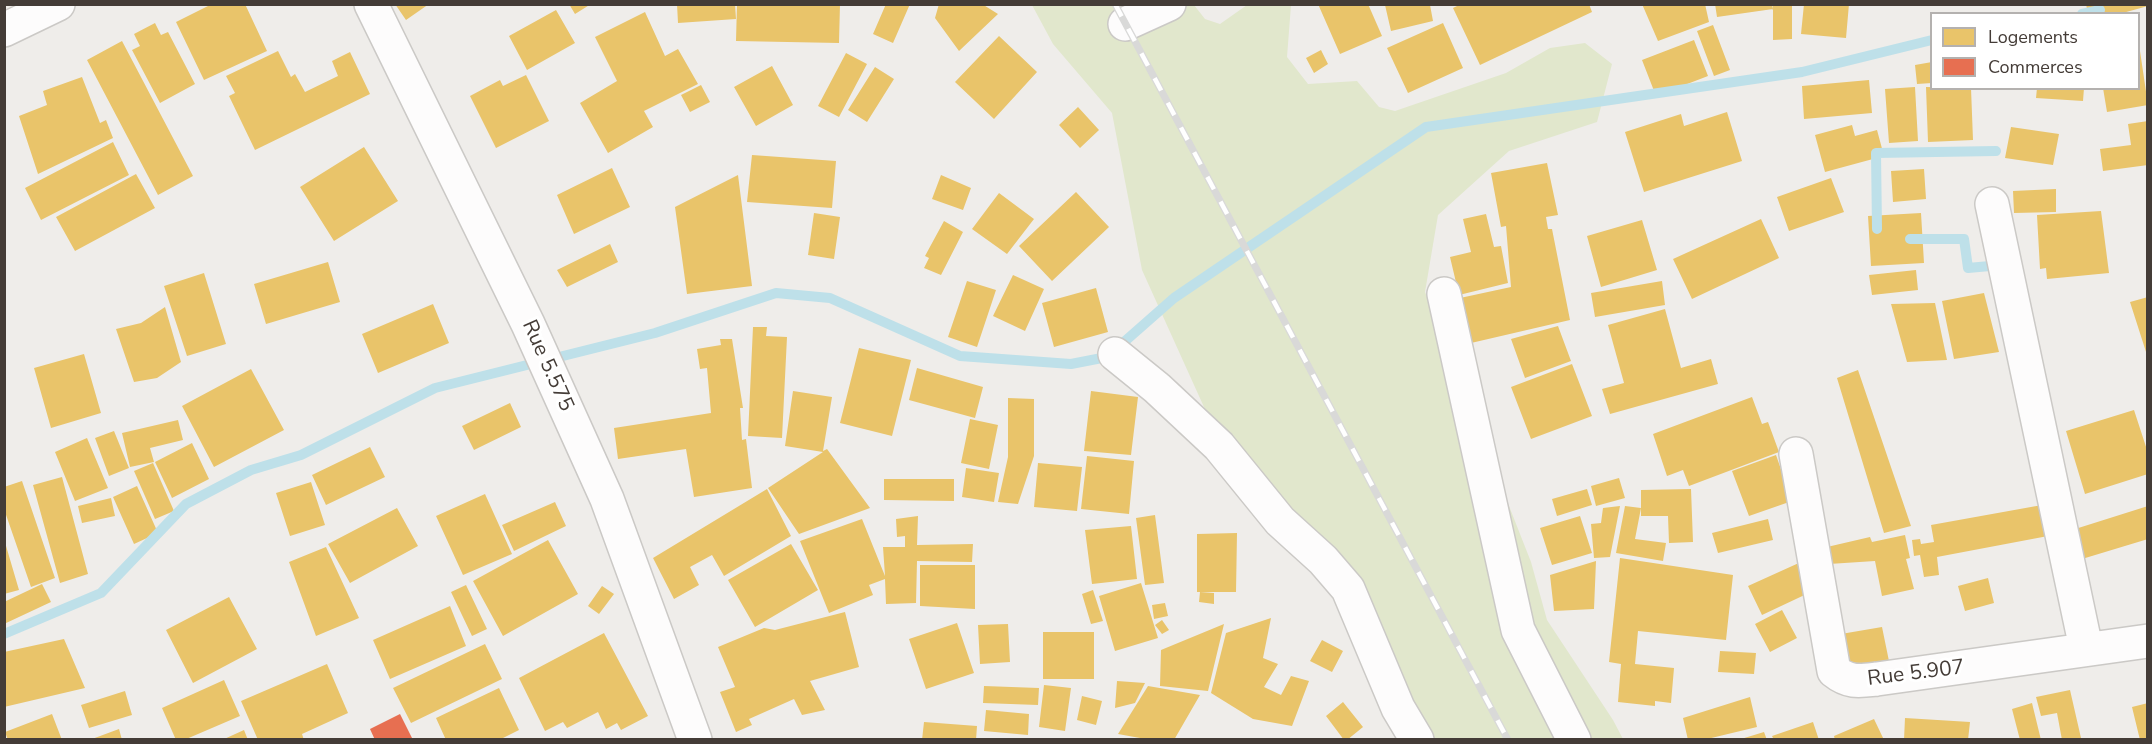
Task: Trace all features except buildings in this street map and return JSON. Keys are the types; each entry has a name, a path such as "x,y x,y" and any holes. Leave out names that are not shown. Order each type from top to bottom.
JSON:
{"street":[{"path":"4,30 58,4"},
{"name":"Rue 5.575","path":"371,4 528,324 607,499 694,740"},
{"path":"1125,24 1169,4"},
{"path":"1992,204 2086,648"},
{"path":"1444,294 1518,630 1574,740"},
{"path":"1115,354 1157,388 1219,446 1280,521 1323,560 1348,589 1398,708 1417,740"},
{"name":"Rue 5.907","path":"1797,454 1834,671 1844,678 1853,682 1912,675 2086,648 2148,641"}],"green space":[{"path":"1032,5 1194,5 1205,19 1220,24 1247,5 1291,5 1287,57 1308,84 1357,81 1379,107 1395,111 1506,73 1550,48 1585,43 1612,64 1597,122 1509,151 1438,215 1425,292 1531,562 1547,620 1623,739 1426,739 1327,547 1213,427 1142,270 1112,113 1053,44"}],"waterway":[{"path":"2091,12 2100,10"},
{"path":"4,634 101,593 186,504 251,470 301,455 435,388 655,333 776,293 830,298 960,356 1071,364 1107,357 1174,298 1426,127 1802,72 1930,40"},
{"path":"1877,229 1876,153 1996,151"},
{"path":"1910,239 1964,239 1968,268 2001,265"}],"railway":[{"path":"1115,4 1508,740"}]}
